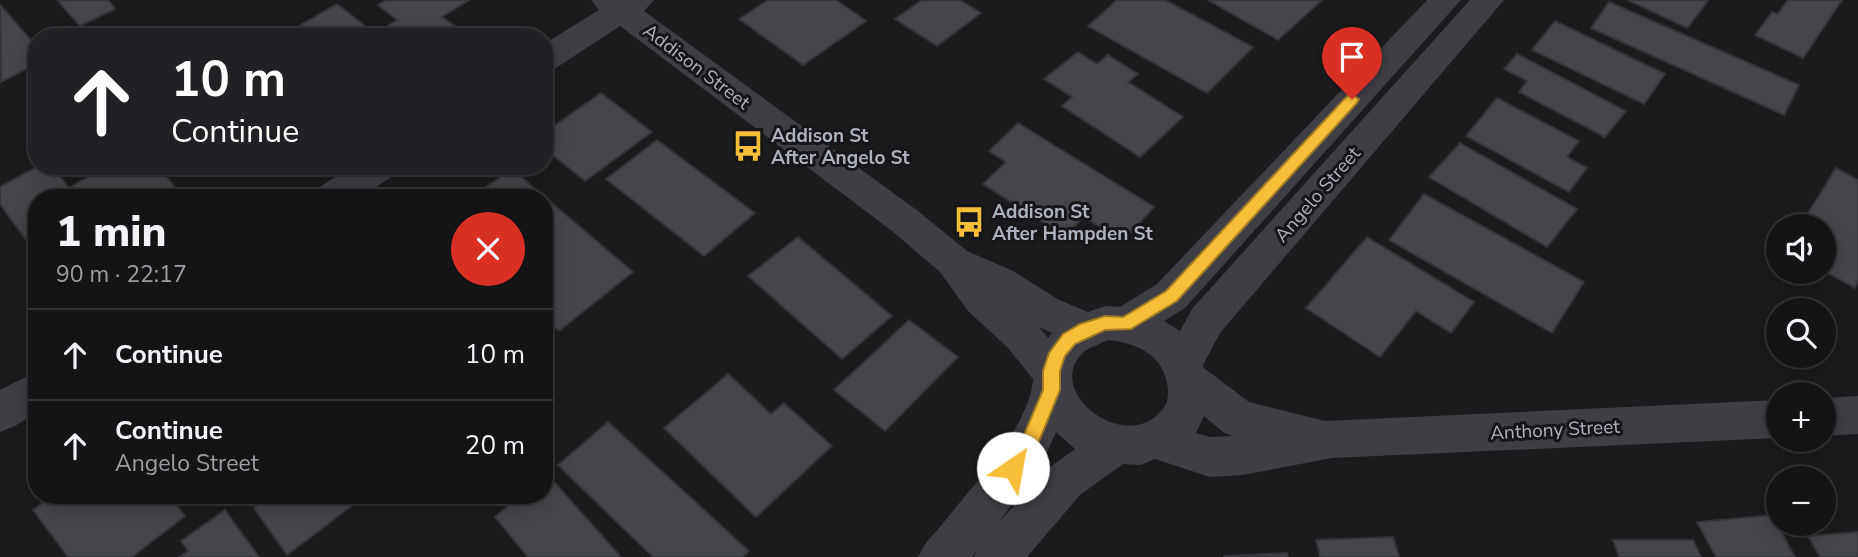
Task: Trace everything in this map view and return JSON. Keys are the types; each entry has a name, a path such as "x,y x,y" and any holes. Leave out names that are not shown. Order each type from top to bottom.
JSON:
{"street":[{"name":"Angelo Street","path":"1126,324 1171,296 1445,0"},
{"name":"Angelo Street","path":"1186,371 1206,321 1488,0"},
{"path":"553,53 622,3"},
{"name":"Addison Street","path":"622,3 953,261 982,299 1022,336 1052,380"},
{"path":"345,189 366,175"},
{"name":"Addison Street","path":"953,261 999,282 1045,313 1086,329"},
{"path":"941,557 955,543 1027,450 1052,380 1057,353 1069,339 1086,329 1105,323 1126,324 1159,337 1172,348 1186,371 1189,398 1183,415 1172,430 1135,442 1065,481 997,557"},
{"name":"Anthony Street","path":"1186,371 1238,419 1332,439"},
{"path":"1052,380 1060,409 1074,426 1093,438 1135,442"},
{"path":"0,412 28,395"},
{"path":"1836,416 1858,415"},
{"name":"Anthony Street","path":"1135,442 1210,457 1332,439 1766,420"}],"building":[{"path":"57,0 108,0 115,9 80,26"},
{"path":"386,0 469,0 442,17 458,28 384,28 397,20 378,5"},
{"path":"768,0 836,0 866,21 803,65 739,19"},
{"path":"922,0 960,0 981,13 937,46 895,19"},
{"path":"1117,0 1165,0 1253,47 1207,93 1088,26"},
{"path":"1208,0 1322,0 1278,40"},
{"path":"1628,0 1706,0 1708,1 1687,28"},
{"path":"1788,0 1842,0 1803,58 1755,35 1772,12 1778,14"},
{"path":"1609,2 1799,85 1784,115 1591,28"},
{"path":"337,4 368,28 296,28"},
{"path":"0,5 28,37 28,68 1,82"},
{"path":"1555,21 1665,74 1644,104 1532,50"},
{"path":"1078,52 1097,64 1108,55 1138,74 1128,82 1183,117 1140,157 1062,106 1072,97 1044,79"},
{"path":"1517,54 1626,111 1605,137 1519,92 1527,81 1504,69"},
{"path":"601,93 652,132 585,181 553,155 553,127"},
{"path":"1497,98 1579,141 1567,157 1587,168 1569,192 1466,136"},
{"path":"1018,123 1154,207 1123,241 1084,217 1064,236 983,184 1006,162 989,151"},
{"path":"657,140 755,213 704,256 606,179"},
{"path":"1460,143 1577,209 1547,247 1429,177"},
{"path":"1836,168 1858,180 1858,282 1855,288 1836,278 1836,214 1807,214"},
{"path":"28,172 28,175 59,175 69,188 91,175 165,175 176,188 28,189 28,242 0,204 0,187"},
{"path":"503,175 519,175 535,189 483,189"},
{"path":"1424,194 1584,282 1552,333 1389,240"},
{"path":"553,204 633,272 559,331 553,325"},
{"path":"798,237 892,316 842,359 748,276"},
{"path":"1367,237 1474,302 1451,333 1416,311 1380,357 1306,308"},
{"path":"909,320 958,357 885,431 834,390"},
{"path":"728,374 771,414 784,403 832,446 756,517 664,428"},
{"path":"608,422 749,551 743,557 653,557 558,465"},
{"path":"553,481 621,557 528,557 495,517 511,504 553,504"},
{"path":"41,504 175,504 185,516 132,557 68,557 33,510"},
{"path":"259,504 354,504 287,555 254,508"},
{"path":"225,510 259,557 179,557 188,551 181,541"},
{"path":"1766,516 1766,536 1784,536 1795,557 1716,557 1697,522"},
{"path":"1858,532 1858,557 1820,557 1808,536 1836,536 1836,534"},
{"path":"1393,537 1399,557 1320,557 1316,540"},
{"path":"1613,540 1693,540 1701,557 1619,557"},
{"path":"1287,553 1288,557 1223,556"}],"place":[{"name":"Addison St After Angelo St","path":"748,146"},
{"name":"Addison St After Hampden St","path":"969,222"}],"route":[{"path":"1013,468 1027,450 1052,390 1051,371 1057,353 1069,339 1086,329 1105,323 1126,324 1171,296 1352,99"}]}
